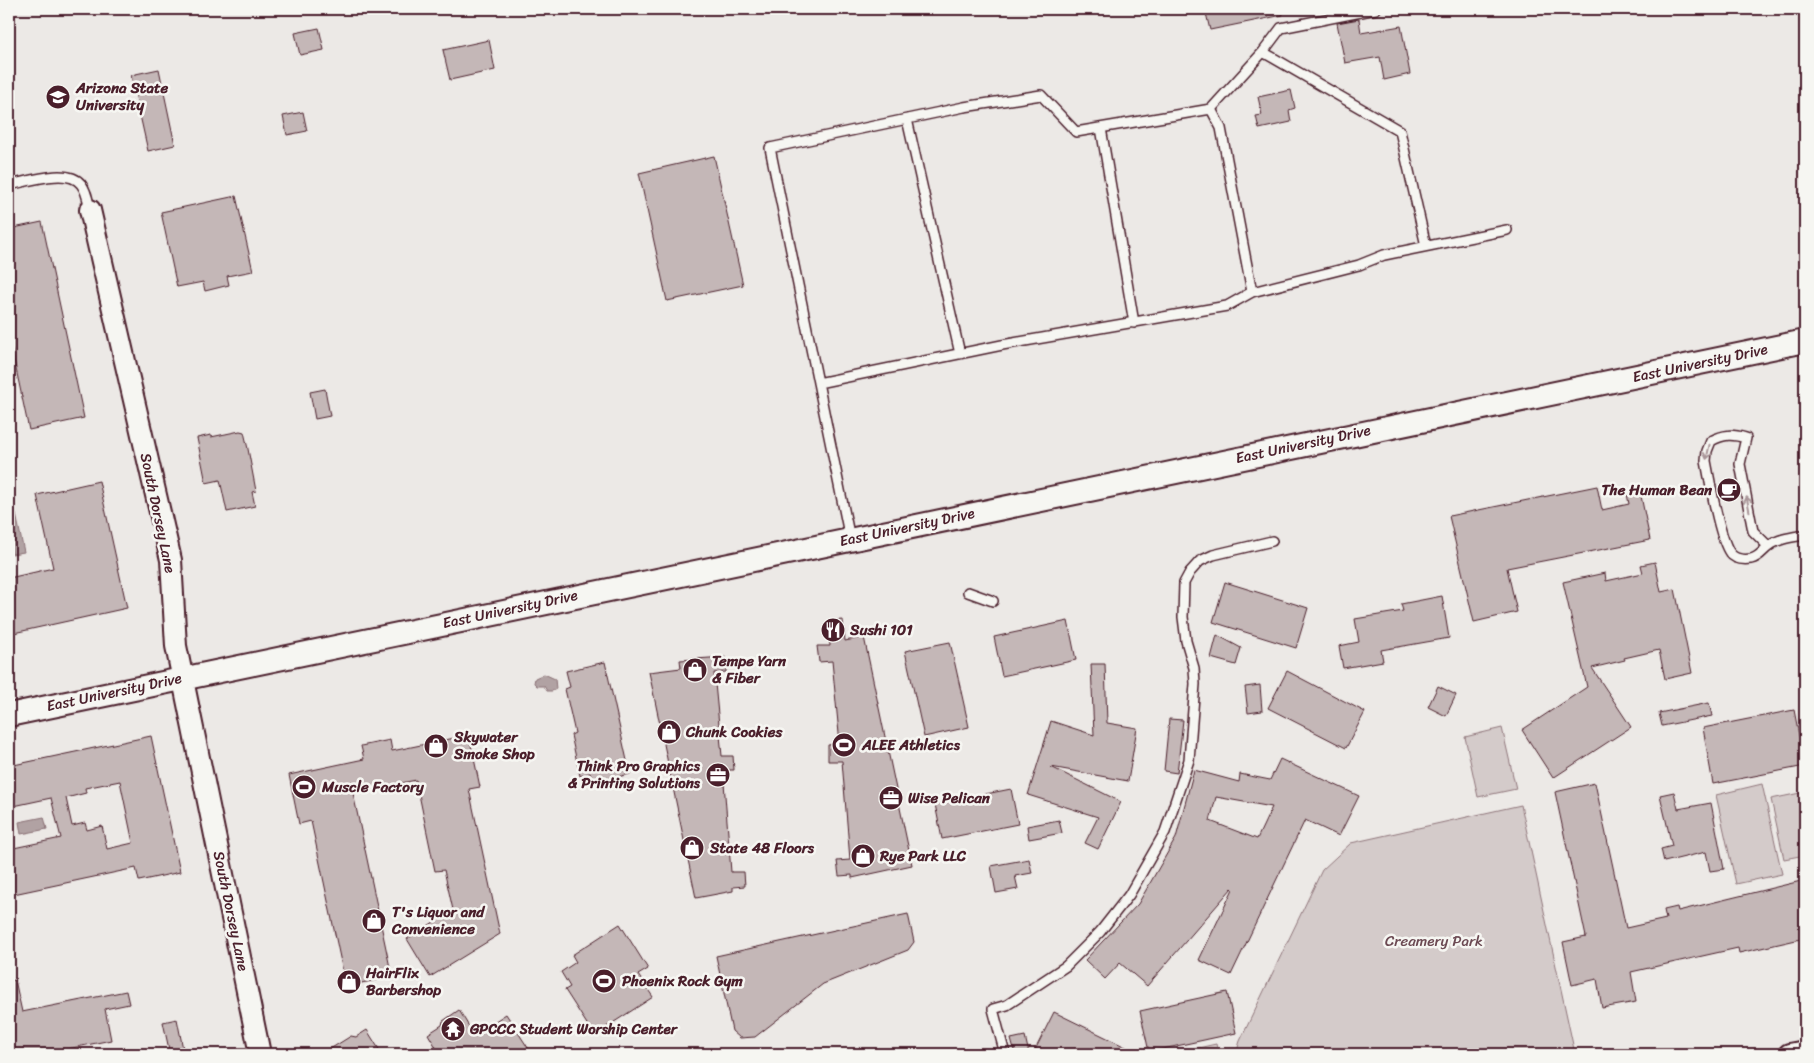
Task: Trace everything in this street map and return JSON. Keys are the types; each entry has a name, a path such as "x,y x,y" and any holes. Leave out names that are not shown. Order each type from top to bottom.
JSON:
{"main road":[{"name":"East University Drive","path":"9,714 1805,341"}],"street":[{"name":"South Dorsey Lane","path":"90,210 171,560 176,646 260,1054"},
{"path":"1790,1054 1805,1051"}],"lane":[{"path":"850,539 770,148 964,106 1041,94 1076,132 1211,109 1263,52 1281,28 1376,9"},
{"path":"1263,52 1400,131 1426,246"},
{"path":"1211,109 1221,128 1252,292"},
{"path":"907,119 960,354"},
{"path":"1101,128 1134,323"},
{"path":"9,185 51,176 64,175 74,178 80,182 86,193 90,210"},
{"path":"818,383 960,354 1227,306 1252,292 1359,265 1384,255 1506,230"},
{"path":"1768,546 1753,531 1740,464 1746,438 1730,434 1720,436 1711,441 1706,461 1724,540 1731,554 1742,560 1753,559 1762,554 1768,546 1782,539 1805,535"},
{"path":"1005,1054 993,1009 1007,1005 1066,966 1100,932 1129,895 1165,832 1189,760 1193,713 1194,668 1186,641 1183,617 1184,583 1190,572 1200,561 1213,555 1272,541"},
{"path":"968,592 993,601"}],"green space":[{"path":"1502,728 1516,789 1478,797 1465,737"},
{"path":"1762,784 1782,874 1736,884 1716,795"},
{"path":"1805,792 1805,855 1784,859 1771,799"},
{"name":"Creamery Park","path":"1521,805 1575,1054 1236,1054 1240,1041 1322,870 1351,843"},
{"path":"1216,1044 1218,1054 1171,1054"}],"shaded area":[{"path":"16,514 24,552 12,554 11,547 9,547 9,516"},
{"path":"544,674 555,679 556,689 547,691 544,686 537,686 534,683 535,678"},
{"path":"44,817 47,829 21,834 19,822"}],"building":[{"path":"1205,9 1282,9 1283,15 1210,30"},
{"path":"1359,19 1361,33 1401,26 1410,74 1384,80 1380,57 1345,63 1337,23"},
{"path":"319,28 324,50 300,55 295,33"},
{"path":"489,40 495,70 450,80 443,50"},
{"path":"159,69 175,145 148,151 131,75"},
{"path":"1291,90 1295,108 1289,110 1291,122 1259,129 1256,116 1262,115 1258,97"},
{"path":"303,112 307,131 287,135 283,116"},
{"path":"714,156 743,285 667,301 639,173"},
{"path":"236,196 253,271 227,276 229,285 205,291 203,282 177,287 161,212"},
{"path":"42,222 84,418 29,430 9,336 9,229"},
{"path":"325,389 330,416 315,419 310,392"},
{"path":"244,432 248,449 256,491 252,492 255,506 227,512 220,480 206,483 197,438"},
{"path":"99,481 127,608 9,634 9,578 53,568 37,495"},
{"path":"1597,486 1602,510 1629,504 1627,494 1640,491 1650,540 1507,568 1517,612 1474,622 1449,516"},
{"path":"1655,562 1661,592 1675,589 1692,673 1665,679 1659,650 1592,668 1631,727 1553,778 1522,730 1587,687 1563,582 1605,573 1606,581 1643,573 1641,565"},
{"path":"1225,582 1308,608 1296,648 1213,622"},
{"path":"1442,596 1449,638 1381,650 1383,661 1343,668 1339,646 1359,642 1355,619 1403,611 1401,604"},
{"path":"843,620 845,641 864,637 912,865 852,878 852,875 839,876 837,861 850,860 842,761 828,761 828,745 840,744 832,661 819,662 817,646 830,646 828,621"},
{"path":"1068,621 1076,660 1002,676 994,637"},
{"path":"1217,635 1241,648 1236,665 1211,658"},
{"path":"950,642 969,727 924,737 905,651"},
{"path":"725,657 726,672 714,673 722,756 733,756 734,770 723,770 731,872 744,872 745,886 733,887 733,891 696,898 649,672 681,668 680,660"},
{"path":"605,662 630,774 592,783 590,773 580,776 571,735 575,733 565,689 570,687 566,671"},
{"path":"1091,664 1105,664 1107,723 1137,728 1128,781 1051,767 1121,802 1098,849 1085,843 1098,817 1028,795 1051,721 1094,735"},
{"path":"1287,671 1365,712 1346,748 1268,708"},
{"path":"1260,685 1262,711 1248,713 1245,687"},
{"path":"1438,686 1456,695 1446,716 1428,707"},
{"path":"1709,703 1712,716 1662,726 1659,713"},
{"path":"1794,710 1805,766 1713,784 1703,728"},
{"path":"1169,719 1183,720 1177,773 1164,771"},
{"path":"469,735 480,787 469,789 500,934 430,977 407,939 453,910 444,870 435,871 416,780 353,793 392,977 346,986 311,821 299,824 289,775 364,759 361,746 390,740 392,751"},
{"path":"151,736 180,872 139,881 136,868 9,895 9,849 61,838 51,798 9,807 9,766","holes":["120,781 133,843 107,849 102,826 87,830 85,823 72,826 66,798 86,793 85,788"]},
{"path":"1280,759 1359,796 1339,836 1305,820 1231,975 1199,960 1232,888 1147,986 1120,963 1105,979 1085,960 1138,904 1176,838 1194,770 1239,782 1240,774 1270,780","holes":["1216,797 1272,807 1257,839 1210,821"]},
{"path":"1595,783 1626,928 1666,919 1664,910 1677,907 1678,911 1805,880 1805,938 1739,953 1738,948 1631,972 1636,1002 1602,1008 1597,979 1572,985 1563,942 1586,937 1555,792"},
{"path":"1011,789 1018,824 942,839 935,804"},
{"path":"1674,792 1678,809 1711,803 1724,869 1710,871 1706,852 1664,862 1661,849 1672,846 1660,795"},
{"path":"1059,820 1062,833 1029,839 1027,826"},
{"path":"1029,859 1032,873 1015,876 1018,889 996,893 991,866"},
{"path":"908,914 914,942 908,950 823,984 755,1037 740,1038 732,1031 716,956"},
{"name":"Phoenix Rock Gym","path":"620,924 648,969 638,975 653,997 594,1035 565,990 570,987 561,972 576,962 572,955"},
{"path":"15,980 22,1012 126,991 129,1004 105,1009 111,1040 43,1054 9,1054 9,981"},
{"path":"1227,992 1236,1033 1149,1052 1140,1011"},
{"path":"459,1010 474,1035 506,1014 532,1054 440,1054 428,1034"},
{"path":"1054,1012 1140,1054 1033,1054"},
{"path":"177,1019 184,1054 170,1054 163,1022"},
{"path":"367,1030 382,1054 322,1054 351,1036 356,1037"},
{"path":"1025,1036 1029,1054 1015,1054 1011,1039"}],"place":[{"name":"Arizona State University","path":"58,97"},
{"name":"The Human Bean","path":"1729,490"},
{"name":"Sushi 101","path":"833,630"},
{"name":"Tempe Yarn & Fiber","path":"695,670"},
{"name":"Chunk Cookies","path":"669,732"},
{"name":"ALEE Athletics","path":"844,745"},
{"name":"Skywater Smoke Shop","path":"436,746"},
{"name":"Think Pro Graphics & Printing Solutions","path":"718,775"},
{"name":"Muscle Factory","path":"304,787"},
{"name":"Wise Pelican","path":"891,798"},
{"name":"State 48 Floors","path":"692,848"},
{"name":"Rye Park LLC","path":"863,856"},
{"name":"T's Liquor and Convenience","path":"374,921"},
{"name":"Phoenix Rock Gym","path":"604,981"},
{"name":"HairFlix Barbershop","path":"349,982"},
{"name":"GPCCC Student Worship Center","path":"453,1029"}]}
